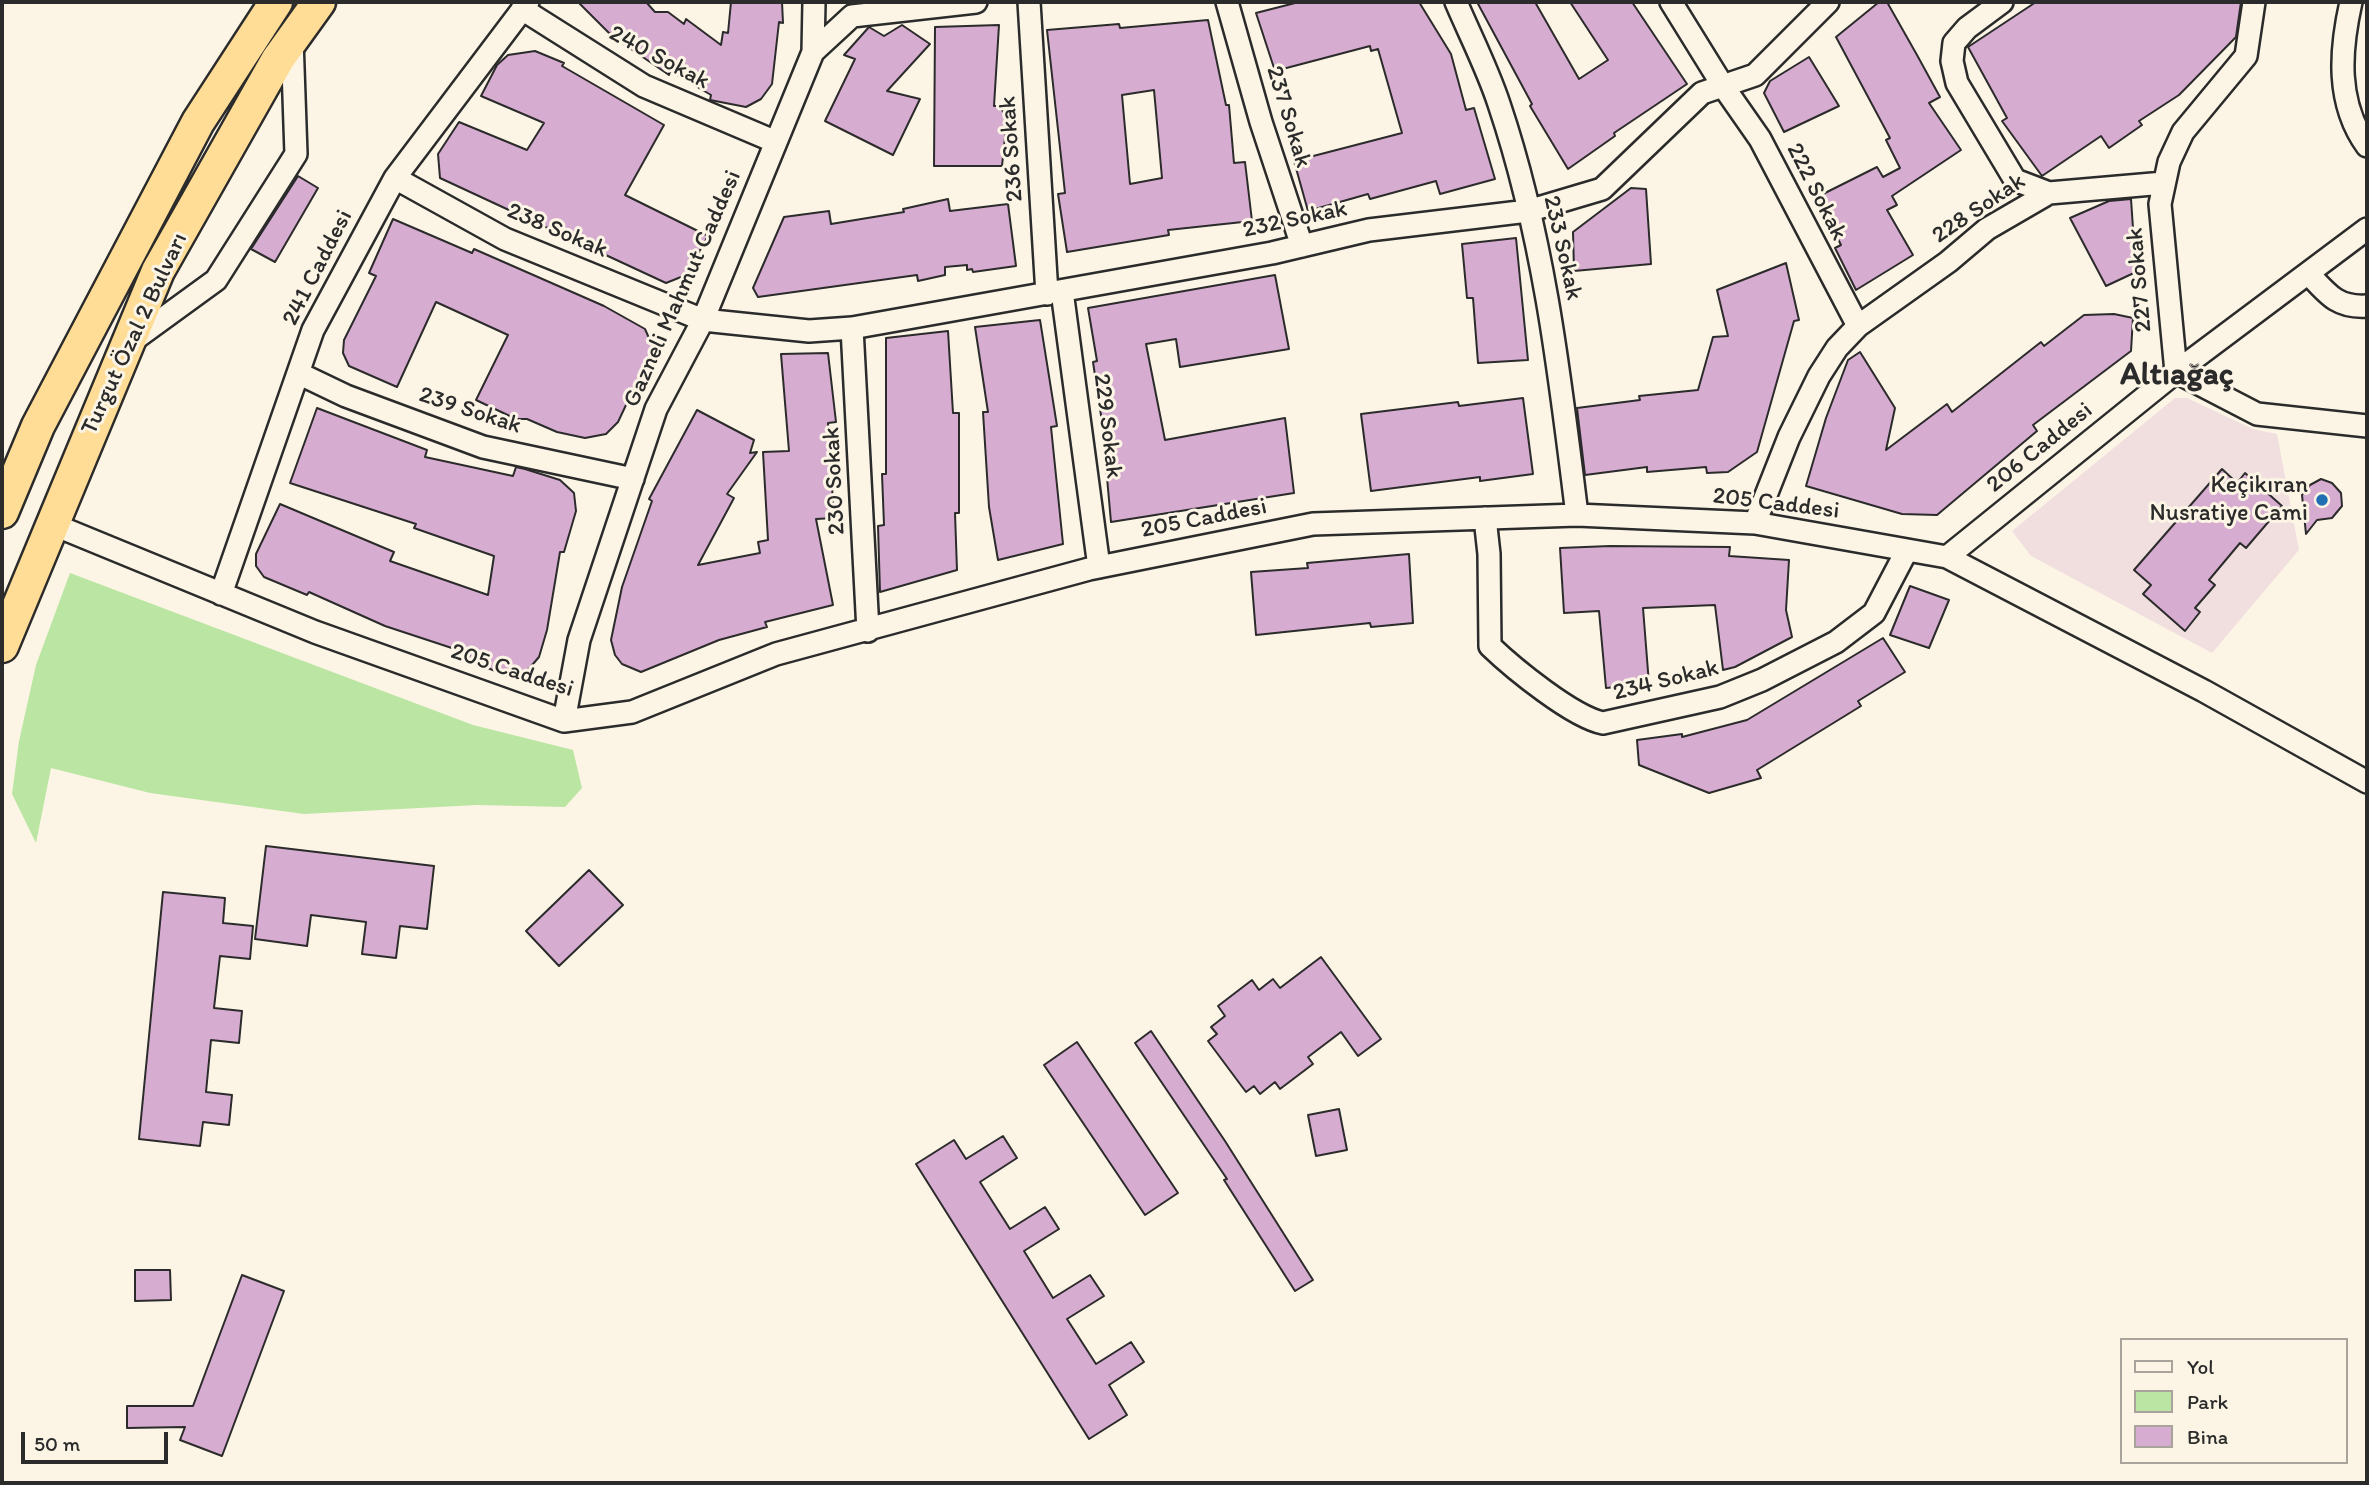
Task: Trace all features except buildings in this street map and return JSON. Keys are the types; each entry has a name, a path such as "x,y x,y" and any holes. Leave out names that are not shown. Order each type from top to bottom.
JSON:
{"highway":[{"name":"Turgut Özal 2 Bulvarı","path":"3,504 38,426 198,122 276,2"},
{"name":"Turgut Özal 2 Bulvarı","path":"2,646 158,271 292,39 319,2"}],"street":[{"path":"813,52 814,2"},
{"name":"Gazneli Mahmut Caddesi","path":"564,721 579,640 656,409 703,320 813,52 852,16 976,2"},
{"name":"236 Sokak","path":"1029,2 1055,292"},
{"name":"237 Sokak","path":"1227,2 1261,122 1301,246"},
{"name":"233 Sokak","path":"1456,2 1499,104 1528,211 1554,331 1577,515"},
{"name":"222 Sokak","path":"1671,2 1723,86 1760,139 1858,326"},
{"name":"232 Sokak","path":"703,320 809,331 852,328 1301,246 1369,230 1528,211 1602,189 1702,93 1755,75 1828,2"},
{"path":"2002,2 1966,28 1954,43 1952,61 1957,83 2015,180 2049,193"},
{"path":"2164,183 2169,162 2183,132 2246,56 2254,2"},
{"path":"2351,2 2342,45 2343,78 2350,110 2367,146"},
{"name":"240 Sokak","path":"525,6 644,86 776,142"},
{"name":"241 Caddesi","path":"222,594 313,330 395,178 525,6"},
{"path":"127,345 216,279 296,154 292,39"},
{"name":"238 Sokak","path":"395,178 505,239 703,320"},
{"name":"228 Sokak","path":"1755,523 1789,437 1819,376 1838,348 1858,326 1948,262 1987,229 2049,193 2164,183"},
{"name":"227 Sokak","path":"2164,183 2160,204 2176,372"},
{"name":"206 Caddesi","path":"1947,557 2176,372 2367,229"},
{"path":"2309,274 2328,295 2349,307 2367,306"},
{"name":"229 Sokak","path":"1055,292 1098,567"},
{"name":"230 Sokak","path":"852,328 868,631"},
{"path":"2176,372 2257,414 2367,426"},
{"name":"239 Sokak","path":"298,373 346,396 482,447 633,479"},
{"name":"205 Caddesi","path":"52,524 315,632 564,721 632,712 776,654 1098,567 1313,524 1577,515 1755,523 1947,557 2204,691 2367,782"},
{"name":"234 Sokak","path":"1485,518 1490,646 1518,673 1587,720 1603,723 1720,696 1762,680 1836,642 1874,613 1907,550"}],"shaded area":[{"path":"2175,398 2187,398 2253,429 2277,434 2299,550 2212,653 2031,556 2012,531"}],"green space":[{"path":"70,573 473,725 573,750 582,788 565,807 477,805 304,814 150,793 51,768 36,843 12,794 19,741 36,665"}],"place":[{"name":"Keçikıran Nusratiye Cami","path":"2322,500"}],"district":[{"name":"Altıağaç","path":"2177,376"}]}
